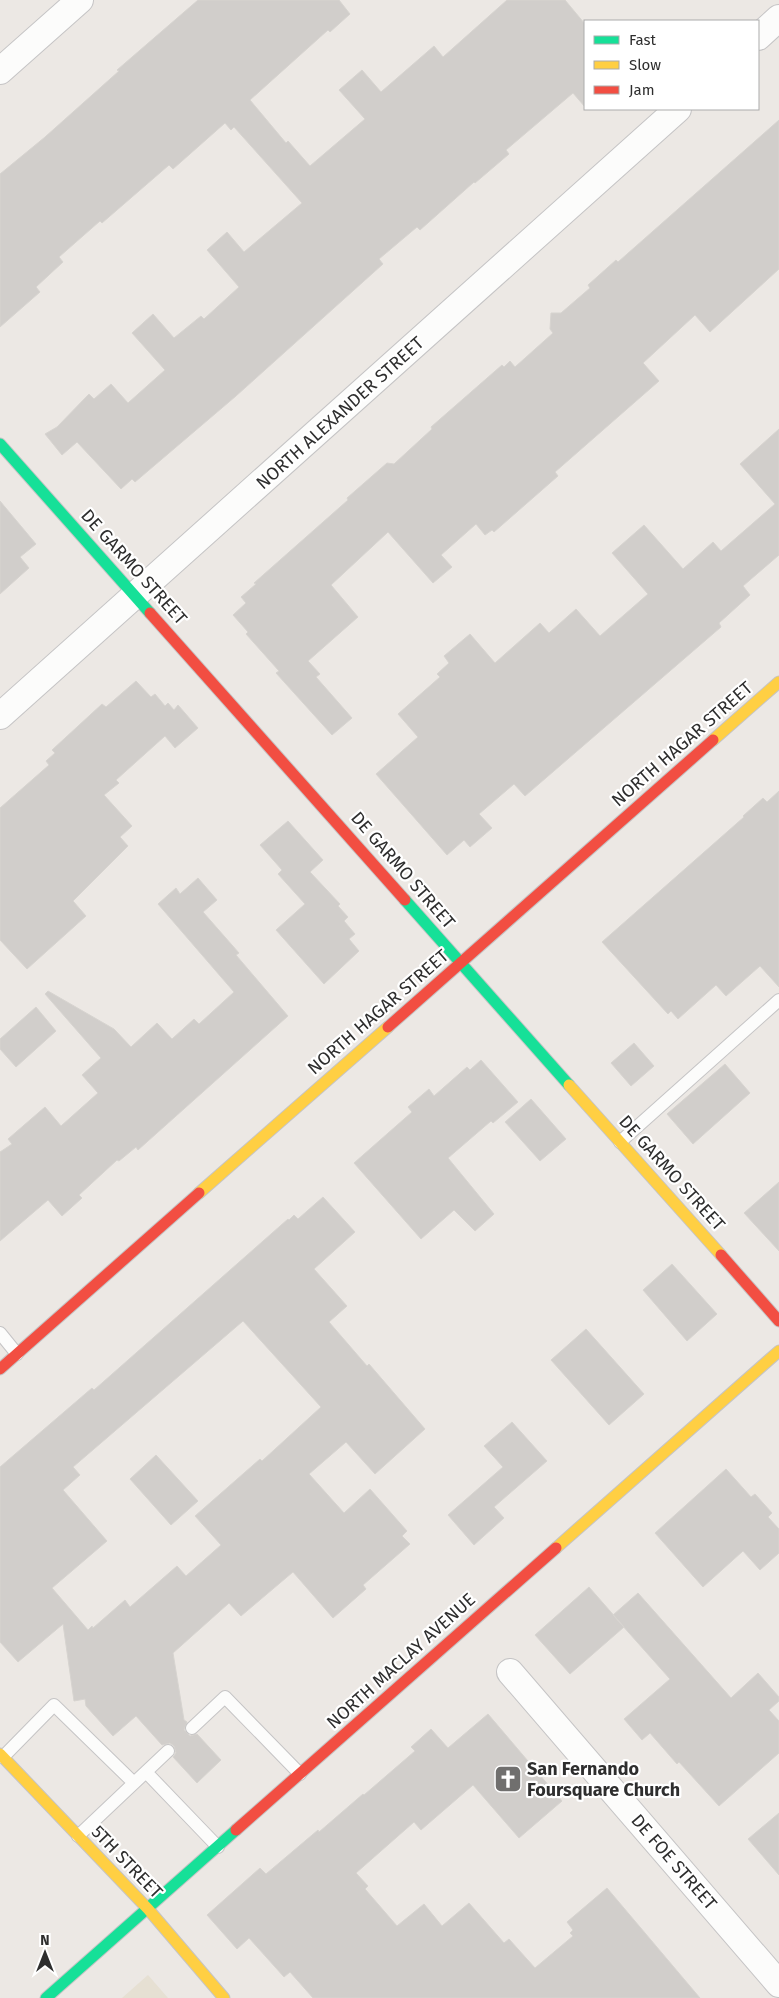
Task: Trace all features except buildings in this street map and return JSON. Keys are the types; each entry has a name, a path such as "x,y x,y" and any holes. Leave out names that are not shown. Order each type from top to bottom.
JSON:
{"street":[{"path":"0,71 80,0"},
{"path":"759,36 779,18"},
{"name":"NORTH ALEXANDER STREET","path":"0,716 677,110"},
{"name":"DE GARMO STREET","path":"0,444 779,1321"},
{"name":"NORTH HAGAR STREET","path":"0,1369 779,682"},
{"name":"NORTH MACLAY AVENUE","path":"46,1998 779,1351"},
{"name":"DE FOE STREET","path":"510,1672 779,1984"},
{"name":"5TH STREET","path":"2,1756 148,1909 224,1998"}],"lane":[{"path":"620,1142 779,1000"},
{"path":"0,1334 17,1354"},
{"path":"192,1728 225,1697 300,1774"},
{"path":"2,1756 54,1705 134,1783"},
{"path":"78,1836 168,1751"},
{"path":"146,1772 218,1847"}],"shaded area":[{"path":"148,1975 168,1998 122,1998"}],"traffic: fast":[{"path":"0,444 150,613"},
{"path":"405,900 569,1085"},
{"path":"46,1998 236,1830"}],"traffic: slow":[{"path":"713,740 779,682"},
{"path":"199,1193 388,1027"},
{"path":"569,1085 721,1255"},
{"path":"556,1548 779,1351"},
{"path":"0,1754 148,1909 224,1998"}],"traffic: jam":[{"path":"150,613 405,900"},
{"path":"388,1027 713,740"},
{"path":"0,1369 199,1193"},
{"path":"721,1255 779,1321"},
{"path":"236,1830 556,1548"}],"place":[{"name":"San Fernando Foursquare Church","path":"508,1779"}]}
